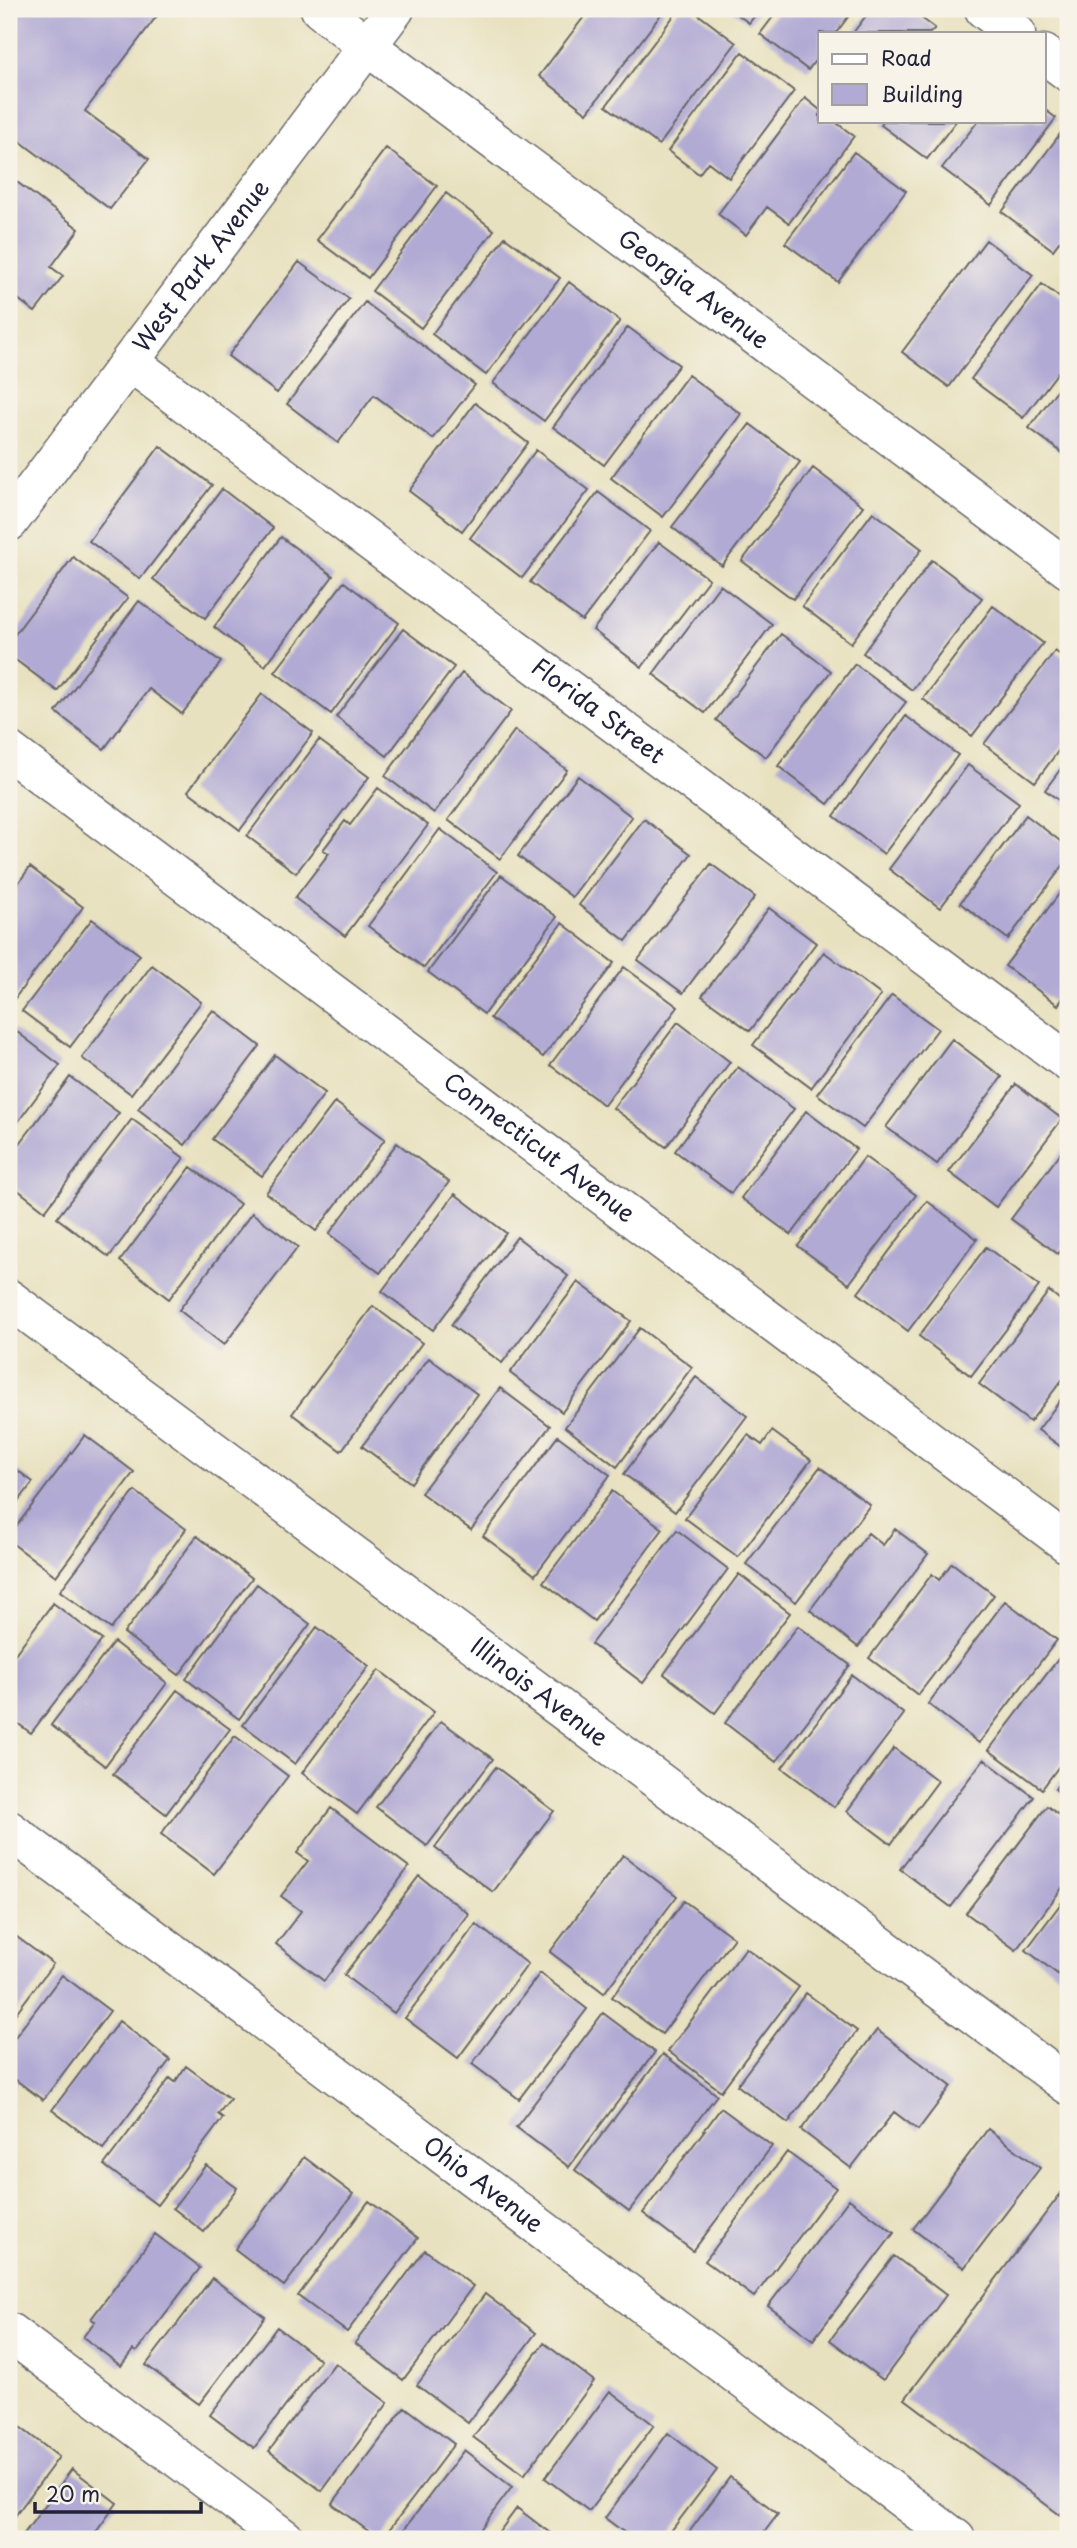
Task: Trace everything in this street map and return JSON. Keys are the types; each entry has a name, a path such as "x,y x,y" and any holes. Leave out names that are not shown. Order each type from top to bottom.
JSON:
{"street":[{"name":"Georgia Avenue","path":"320,9 1068,569"},
{"name":"West Park Avenue","path":"9,523 395,9"},
{"path":"984,9 1016,32"},
{"path":"1046,56 1068,72"},
{"name":"Florida Street","path":"130,362 1068,1062"},
{"name":"Connecticut Avenue","path":"9,751 1068,1544"},
{"name":"Illinois Avenue","path":"9,1299 1068,2085"},
{"name":"Ohio Avenue","path":"9,1830 956,2539"},
{"path":"9,2332 285,2539"}],"building":[{"path":"9,9 162,9 85,111 149,159 110,209 9,133"},
{"path":"590,9 665,9 587,113 539,76"},
{"path":"679,9 691,9 736,43 659,145 606,106"},
{"path":"730,9 760,9 749,23"},
{"path":"779,9 854,9 837,32 818,32 818,57 808,70 760,34"},
{"path":"871,9 909,9 935,28 931,32 854,32"},
{"path":"742,52 794,91 729,178 708,162 699,174 668,151"},
{"path":"805,98 818,108 818,122 835,122 854,136 789,223 767,207 746,235 718,214"},
{"path":"1046,110 1056,118 991,205 942,168 977,122 1046,122"},
{"path":"883,122 955,122 927,159 881,125"},
{"path":"1066,126 1068,230 1053,250 1002,212"},
{"path":"386,148 437,186 368,278 317,240"},
{"path":"854,152 906,191 838,282 785,243"},
{"path":"9,176 79,229 51,267 63,276 35,312 9,292"},
{"path":"446,193 494,230 421,328 372,291"},
{"path":"505,237 560,278 486,375 432,334"},
{"path":"986,240 1033,275 949,387 902,352"},
{"path":"299,262 349,299 277,393 228,356"},
{"path":"569,282 620,321 544,421 493,383"},
{"path":"1042,284 1068,304 1068,359 1023,418 971,379"},
{"path":"365,302 475,385 433,439 374,395 338,443 287,404"},
{"path":"628,327 679,365 604,465 553,427"},
{"path":"688,375 741,414 663,517 611,478"},
{"path":"1068,375 1068,457 1029,428"},
{"path":"475,403 528,443 462,531 409,491"},
{"path":"750,424 800,462 722,566 672,527"},
{"path":"160,446 212,485 140,579 89,541"},
{"path":"536,450 589,490 522,578 470,538"},
{"path":"813,468 863,506 793,599 742,561"},
{"path":"222,489 273,528 205,618 153,579"},
{"path":"598,492 650,531 582,621 530,582"},
{"path":"873,512 922,549 851,643 802,606"},
{"path":"281,537 333,576 265,666 214,627"},
{"path":"659,542 709,579 642,667 593,630"},
{"path":"73,557 128,598 57,691 9,655 9,642"},
{"path":"932,560 982,598 912,690 863,653"},
{"path":"344,582 399,623 331,714 275,672"},
{"path":"720,585 772,624 705,713 653,674"},
{"path":"139,601 221,662 182,714 149,689 104,749 56,712"},
{"path":"993,606 1043,643 972,736 923,699"},
{"path":"403,629 454,667 387,756 336,717"},
{"path":"781,634 831,671 766,757 716,720"},
{"path":"1055,651 1068,660 1068,738 1035,782 984,744"},
{"path":"855,664 906,702 828,804 778,766"},
{"path":"462,673 511,711 434,813 385,776"},
{"path":"262,694 313,733 240,830 188,791"},
{"path":"906,716 958,755 884,854 834,816"},
{"path":"515,730 567,770 500,859 448,820"},
{"path":"319,740 369,777 296,873 247,836"},
{"path":"1068,759 1068,807 1045,790"},
{"path":"968,765 1019,803 940,908 889,869"},
{"path":"578,776 632,817 572,897 518,856"},
{"path":"378,788 428,825 345,936 295,898 329,853 323,850 345,821 350,825"},
{"path":"1026,815 1068,847 1068,859 1008,939 960,903"},
{"path":"644,819 691,854 626,941 579,905"},
{"path":"440,829 497,872 424,968 368,926"},
{"path":"711,864 755,897 683,993 638,960"},
{"path":"30,867 83,907 9,1006 9,896"},
{"path":"501,875 557,917 484,1014 428,972"},
{"path":"1068,882 1068,991 1058,1005 1005,966"},
{"path":"769,908 816,943 750,1031 702,996"},
{"path":"92,919 140,955 70,1047 22,1011"},
{"path":"562,923 614,963 543,1057 490,1018"},
{"path":"824,952 881,995 811,1088 753,1045"},
{"path":"152,965 201,1002 131,1094 82,1058"},
{"path":"624,967 678,1007 604,1105 550,1065"},
{"path":"892,995 938,1029 863,1128 817,1094"},
{"path":"213,1010 260,1046 185,1145 138,1109"},
{"path":"678,1022 730,1062 666,1147 613,1108"},
{"path":"12,1028 60,1065 9,1134 9,1032"},
{"path":"952,1039 1002,1077 937,1164 886,1127"},
{"path":"275,1055 325,1093 262,1176 212,1139"},
{"path":"738,1067 794,1109 731,1193 675,1151"},
{"path":"70,1077 119,1113 45,1211 9,1183 9,1158"},
{"path":"1016,1084 1062,1119 996,1207 949,1172"},
{"path":"335,1102 385,1139 316,1231 266,1193"},
{"path":"806,1111 856,1149 791,1235 741,1198"},
{"path":"132,1119 184,1158 109,1257 57,1218"},
{"path":"397,1143 449,1182 380,1273 329,1234"},
{"path":"1068,1143 1068,1241 1058,1254 1011,1219"},
{"path":"865,1157 916,1195 849,1284 798,1246"},
{"path":"191,1167 240,1204 169,1299 120,1261"},
{"path":"455,1194 506,1233 433,1330 382,1291"},
{"path":"927,1201 977,1239 908,1331 858,1293"},
{"path":"252,1213 298,1247 224,1345 179,1310"},
{"path":"517,1237 568,1276 502,1363 451,1325"},
{"path":"986,1247 1039,1286 971,1376 919,1336"},
{"path":"578,1282 631,1321 562,1412 510,1373"},
{"path":"1049,1291 1068,1306 1068,1372 1030,1422 979,1384"},
{"path":"373,1306 422,1343 341,1451 292,1414"},
{"path":"640,1328 692,1367 617,1467 565,1427"},
{"path":"429,1358 477,1394 411,1483 362,1446"},
{"path":"696,1377 747,1416 675,1512 624,1474"},
{"path":"500,1388 550,1426 471,1530 421,1493"},
{"path":"1068,1390 1068,1452 1038,1430"},
{"path":"772,1431 811,1460 738,1557 685,1518 748,1435 762,1445"},
{"path":"85,1435 134,1472 56,1576 9,1541 9,1536"},
{"path":"558,1436 610,1475 535,1575 483,1536"},
{"path":"9,1464 33,1482 9,1514"},
{"path":"820,1467 870,1505 796,1602 746,1564"},
{"path":"135,1491 186,1529 111,1629 60,1591"},
{"path":"612,1491 663,1529 594,1621 543,1582"},
{"path":"895,1529 928,1554 858,1647 810,1610 868,1533 883,1545"},
{"path":"677,1530 728,1569 643,1683 591,1644"},
{"path":"197,1536 252,1578 179,1675 124,1633"},
{"path":"952,1563 994,1595 918,1695 869,1658 932,1574 939,1580"},
{"path":"739,1574 790,1613 715,1713 664,1674"},
{"path":"257,1584 310,1624 239,1719 186,1679"},
{"path":"1005,1601 1057,1640 979,1743 928,1704"},
{"path":"53,1603 102,1640 31,1733 9,1717 9,1662"},
{"path":"798,1626 850,1665 776,1762 725,1723"},
{"path":"317,1627 369,1666 295,1764 243,1725"},
{"path":"114,1642 167,1683 105,1766 51,1725"},
{"path":"1065,1650 1068,1653 1068,1754 1042,1789 989,1750"},
{"path":"379,1670 434,1712 357,1814 302,1773"},
{"path":"852,1675 904,1714 834,1807 782,1768"},
{"path":"177,1690 230,1729 166,1814 113,1774"},
{"path":"441,1721 493,1759 427,1846 376,1807"},
{"path":"235,1736 288,1776 214,1874 161,1834"},
{"path":"894,1748 938,1781 891,1844 847,1811"},
{"path":"984,1759 1034,1797 951,1907 900,1869"},
{"path":"496,1767 554,1811 493,1892 435,1848"},
{"path":"1068,1771 1068,1799 1055,1789"},
{"path":"1047,1806 1068,1822 1068,1880 1016,1950 966,1913"},
{"path":"331,1808 409,1867 324,1981 276,1944 301,1911 281,1896 308,1861 297,1853"},
{"path":"623,1855 677,1896 604,1993 550,1952"},
{"path":"419,1876 469,1914 394,2013 344,1975"},
{"path":"1068,1894 1068,1982 1026,1950"},
{"path":"684,1901 734,1938 662,2034 612,1997"},
{"path":"476,1924 528,1964 458,2058 405,2018"},
{"path":"9,1931 53,1964 9,2022"},
{"path":"746,1948 799,1987 721,2091 668,2051"},
{"path":"540,1973 587,2009 519,2099 472,2064"},
{"path":"62,1975 110,2011 43,2100 9,2075 9,2045"},
{"path":"806,1993 857,2031 788,2123 737,2085"},
{"path":"603,2013 655,2052 569,2167 516,2127"},
{"path":"119,2021 170,2060 103,2149 52,2110"},
{"path":"877,2030 951,2086 918,2130 894,2112 851,2168 801,2130"},
{"path":"663,2054 717,2095 629,2211 575,2170"},
{"path":"186,2066 230,2099 218,2114 223,2118 157,2205 104,2165 170,2078 175,2082"},
{"path":"721,2108 772,2146 693,2251 643,2213"},
{"path":"988,2129 1040,2168 964,2268 913,2229"},
{"path":"787,2152 836,2188 754,2297 705,2261"},
{"path":"304,2157 353,2194 284,2286 235,2249"},
{"path":"206,2165 237,2188 204,2232 173,2208"},
{"path":"1068,2184 1068,2503 1060,2515 905,2399"},
{"path":"849,2199 894,2233 813,2340 768,2306"},
{"path":"369,2201 418,2238 347,2332 298,2296"},
{"path":"155,2234 200,2268 136,2352 133,2350 121,2366 83,2337 95,2321 91,2319"},
{"path":"425,2250 473,2286 403,2380 355,2343"},
{"path":"894,2256 946,2295 883,2380 830,2340"},
{"path":"212,2278 265,2317 199,2404 146,2365"},
{"path":"485,2294 536,2333 468,2423 417,2385"},
{"path":"277,2327 320,2360 254,2448 210,2415"},
{"path":"544,2343 594,2381 524,2475 473,2437"},
{"path":"335,2363 388,2403 322,2491 269,2451"},
{"path":"610,2391 654,2425 589,2511 545,2478"},
{"path":"405,2407 454,2444 382,2539 379,2539 332,2504"},
{"path":"12,2421 59,2457 9,2524 9,2426"},
{"path":"668,2433 717,2470 665,2539 633,2539 605,2518"},
{"path":"464,2450 512,2487 473,2539 397,2539"},
{"path":"72,2469 117,2503 91,2539 20,2539"},
{"path":"730,2477 778,2514 759,2539 684,2539"},
{"path":"517,2508 558,2539 494,2539"}]}
